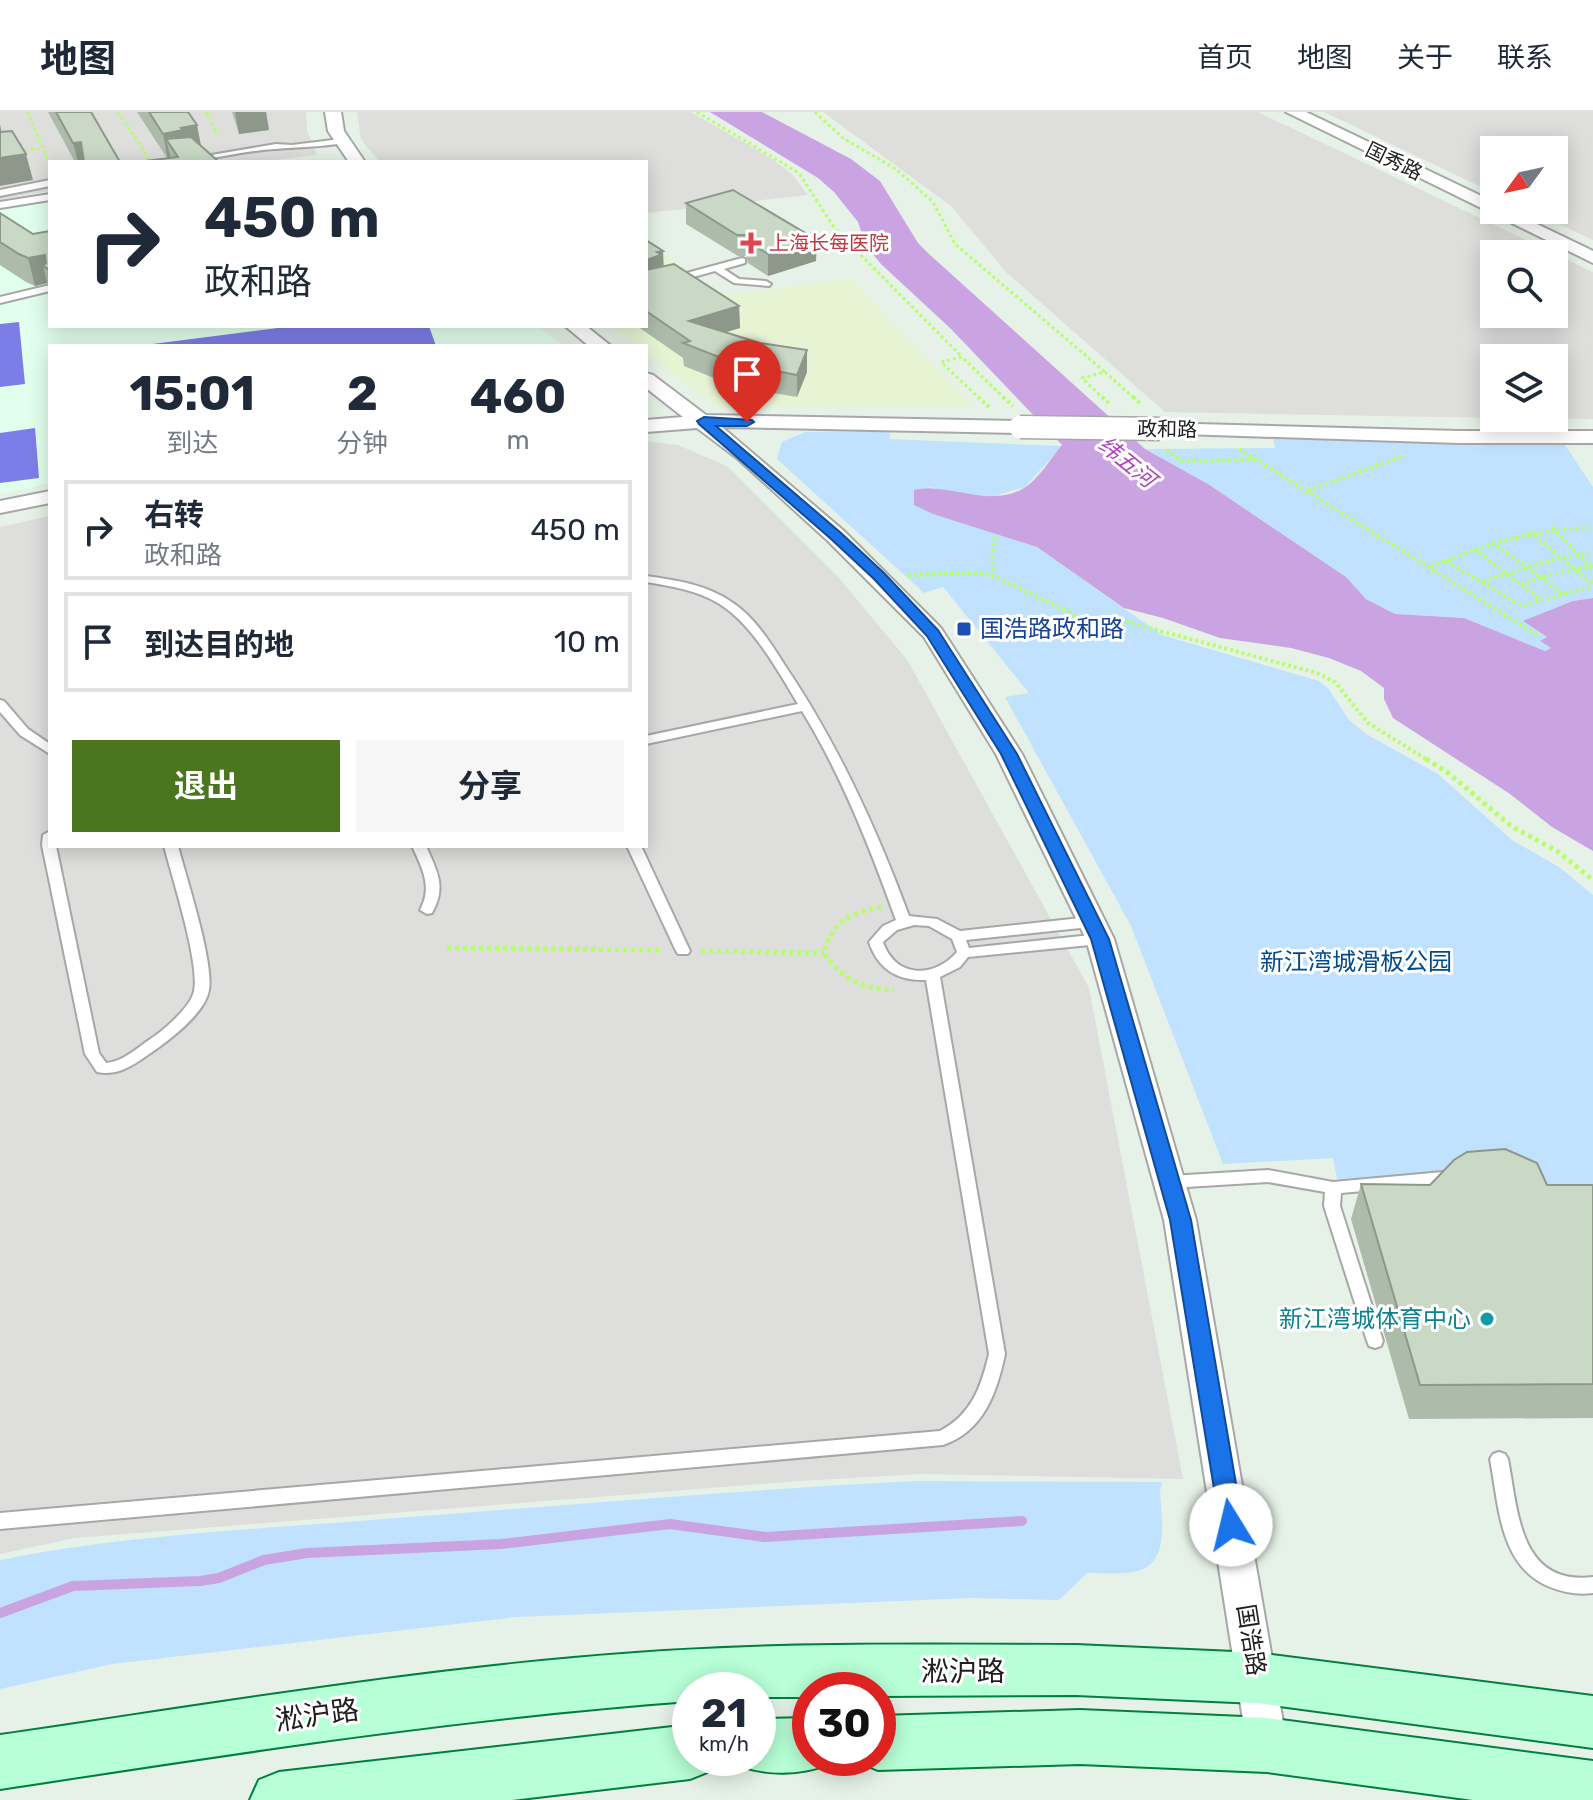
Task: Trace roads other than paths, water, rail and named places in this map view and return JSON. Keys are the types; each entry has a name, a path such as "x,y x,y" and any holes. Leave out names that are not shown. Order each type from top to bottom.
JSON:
{"main road":[{"name":"淞沪路","path":"0,1762 369,1707 592,1683 734,1673 1076,1670 1257,1678 1593,1722"},
{"path":"896,1742 1080,1737 1267,1745 1593,1789"},
{"path":"279,1800 672,1754"}],"street":[{"path":"333,112 339,137 356,160"},
{"name":"国秀路","path":"1294,112 1480,203"},
{"name":"国秀路","path":"1523,224 1593,258"},
{"path":"577,328 598,344"},
{"name":"国浩路","path":"648,380 704,421 879,576 933,633 1009,754 1095,931 1180,1220 1267,1745"},
{"name":"政和路","path":"648,426 704,421 1459,437 1593,437"},
{"path":"0,507 48,497"}],"lane":[{"path":"189,160 292,147 339,137"},
{"path":"231,160 270,154 288,141 339,137"},
{"path":"0,193 48,183"},
{"path":"0,205 48,197"},
{"path":"648,286 742,261"},
{"path":"717,268 737,281 766,284"},
{"path":"0,300 48,288"},
{"path":"648,579 691,587 733,608 751,626 807,706 855,796 904,922"},
{"path":"0,704 13,715 24,732 48,749"},
{"path":"648,740 807,706"},
{"path":"50,848 92,1054 102,1068 124,1064 164,1037 197,1003 202,989 202,968 172,848"},
{"path":"420,848 436,888 435,899 427,910"},
{"path":"635,848 683,951"},
{"path":"958,936 964,953 958,964 933,977 901,972 885,961 877,950 876,942 884,931 904,922 932,922 958,936 1095,931"},
{"path":"964,953 1095,931"},
{"path":"0,1521 943,1438 960,1430 978,1412 990,1387 997,1354 933,977"},
{"path":"1170,1182 1268,1176 1333,1188 1465,1176"},
{"path":"1333,1188 1332,1206 1375,1341"},
{"path":"1499,1459 1515,1533 1525,1558 1551,1578 1569,1586 1593,1585"}],"water":[{"name":"纬五河","path":"710,112 762,112 851,159 880,181 918,243 929,254 1145,449 1208,484 1346,577 1366,599 1395,614 1464,618 1545,651 1551,648 1540,641 1547,637 1523,621 1573,601 1593,598 1593,851 1552,827 1510,794 1393,718 1384,699 1384,688 1361,671 1329,658 1291,648 1220,638 1124,608 1037,547 914,505 914,490 928,488 983,496 1010,494 1034,480 1062,445 951,329 881,264 866,246 858,222 834,192 818,178"}],"waterway":[{"path":"0,1613 73,1586 200,1581 219,1578 264,1560 307,1553 501,1544 670,1524 765,1537 1022,1521"}],"place":[{"name":"上海长每医院","path":"751,243"},
{"name":"国浩路政和路","path":"964,629"},
{"name":"新江湾城体育中心","path":"1487,1319"}],"park label":[{"name":"新江湾城滑板公园","path":"1356,962"}]}
